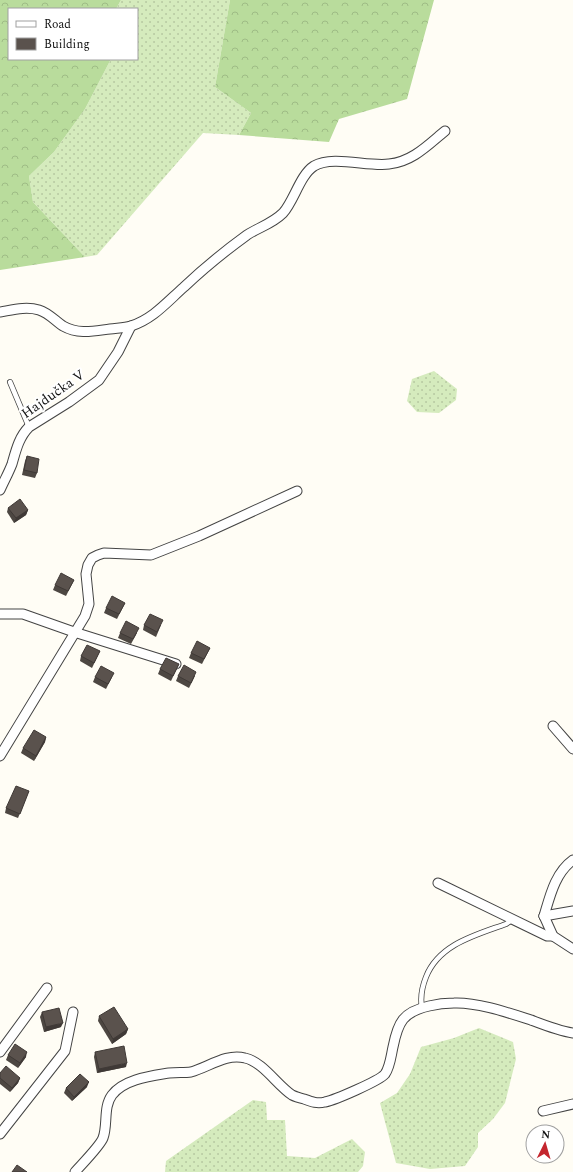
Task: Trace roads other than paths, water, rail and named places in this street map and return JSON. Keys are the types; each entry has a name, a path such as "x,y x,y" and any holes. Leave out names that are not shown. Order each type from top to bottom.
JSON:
{"street":[{"path":"0,312 24,308 40,310 48,314 62,326 77,332 88,332 131,326 153,316 184,286 230,247 252,232 273,222 284,212 309,170 316,165 328,162 389,164 416,155 445,131"},
{"name":"Hajdučka V","path":"0,490 11,464 16,447 25,432 29,427 69,402 99,380 118,352 131,326"},
{"path":"0,756 85,616 89,604 86,574 88,565 92,558 104,553 151,555 199,536 297,492"},
{"path":"0,614 23,614 74,632 176,664"},
{"path":"553,726 573,748"},
{"path":"573,860 560,873 544,916 553,936 573,949"},
{"path":"438,883 512,920 547,936 553,936"},
{"path":"544,916 573,911"},
{"path":"0,1052 47,988"},
{"path":"75,1172 103,1139 106,1127 106,1112 111,1096 120,1088 138,1079 170,1073 190,1072 226,1058 247,1058 258,1065 293,1095 317,1103 327,1102 375,1081 382,1076 388,1067 396,1034 405,1016 411,1011 439,1004 455,1003 475,1005 573,1033"},
{"path":"0,1134 65,1051 73,1012"},
{"path":"543,1111 573,1104"}],"lane":[{"path":"10,382 29,427"},
{"path":"422,1008 421,998 424,982 431,966 442,954 456,944 506,924 512,920"}]}
